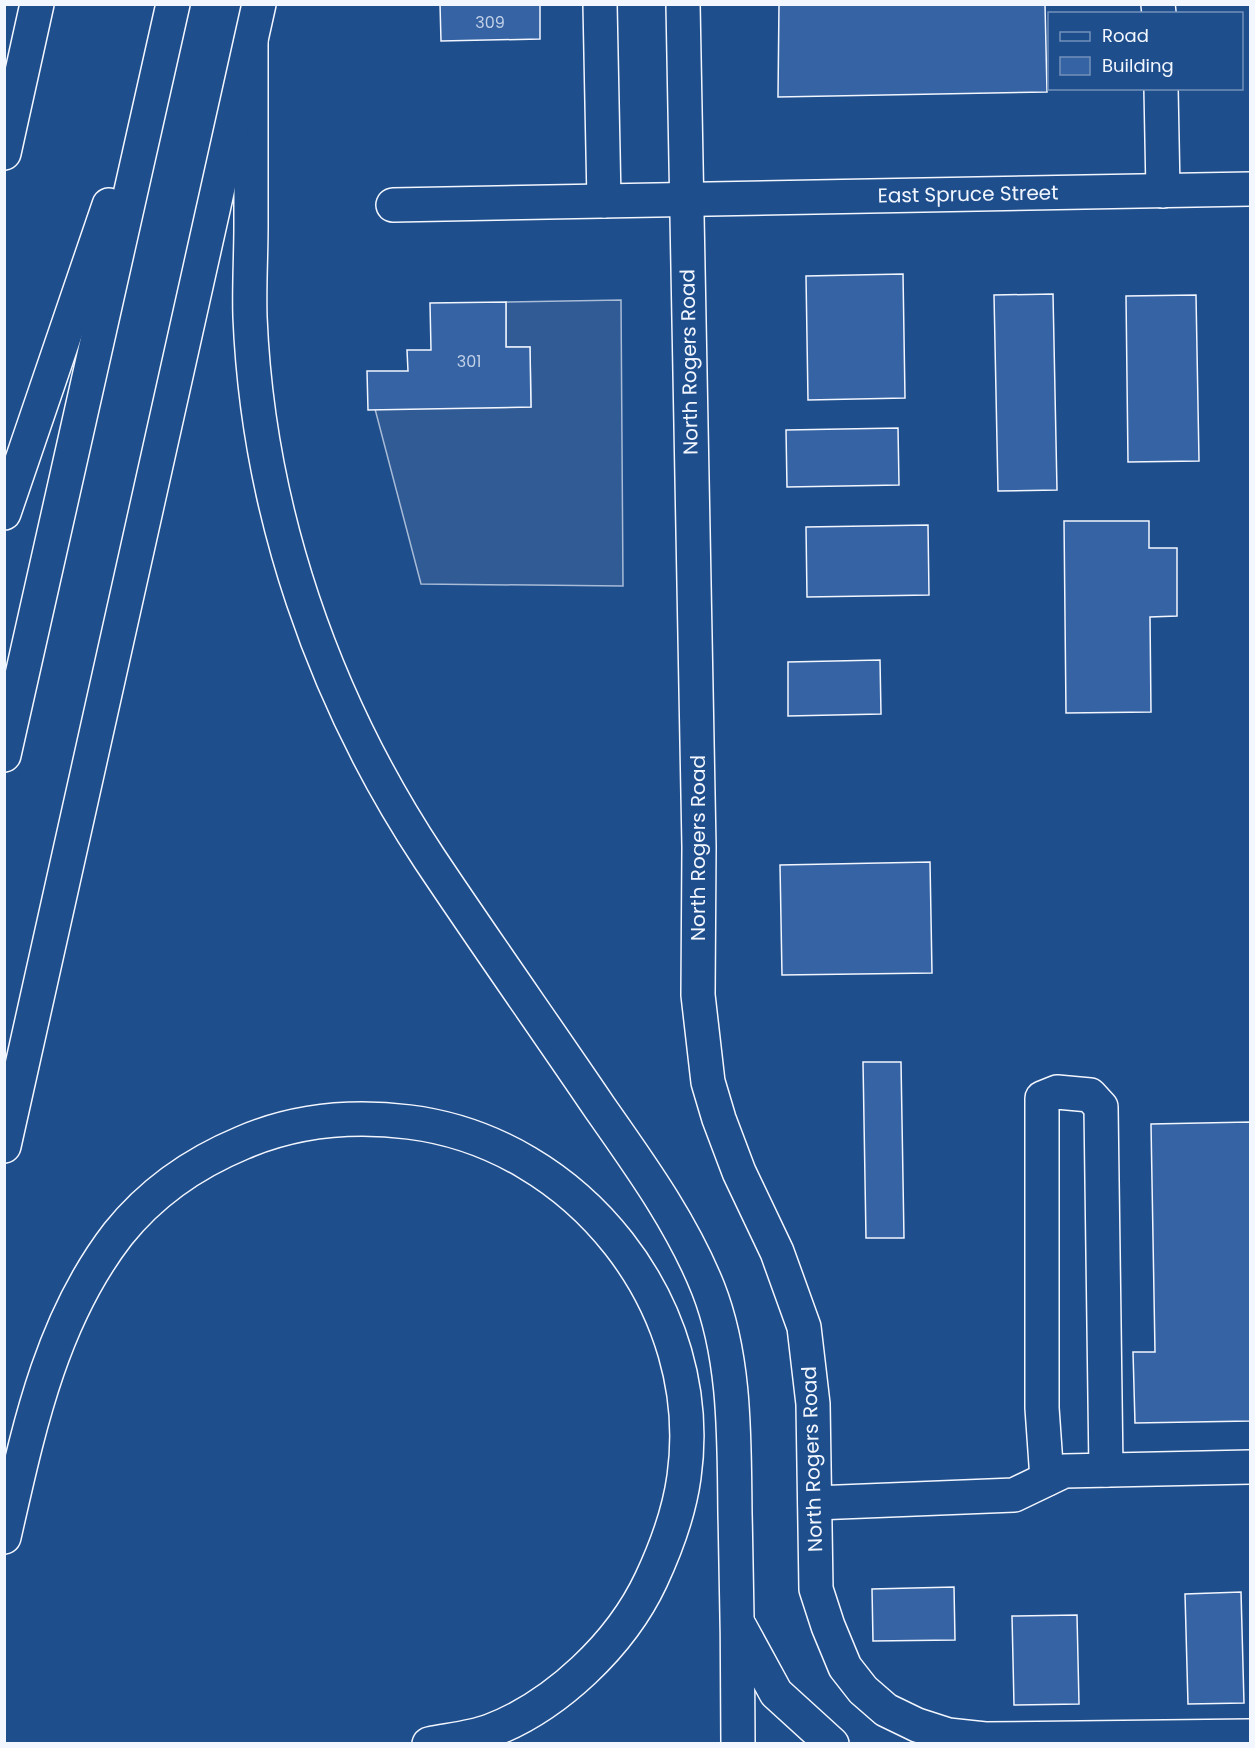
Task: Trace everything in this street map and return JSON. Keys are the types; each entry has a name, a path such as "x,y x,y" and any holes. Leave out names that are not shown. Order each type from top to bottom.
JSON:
{"main road":[{"path":"5,153 38,4"},
{"path":"4,755 172,4"},
{"path":"4,1146 260,4"},
{"path":"600,4 604,201"},
{"name":"North Rogers Road","path":"683,4 699,847 698,995 708,1082 719,1119 739,1172 777,1252 804,1327 813,1404 816,1589 828,1626 845,1667 863,1690 886,1710 917,1725 948,1735 985,1739 1251,1736"},
{"path":"251,42 250,316 263,439 290,565 329,669 356,731 384,783 434,864 666,1205 708,1289 727,1365 733,1423 738,1622 738,1743"},
{"path":"4,513 164,45"},
{"path":"1161,90 1163,191"},
{"name":"East Spruce Street","path":"393,205 1251,189"},
{"path":"1047,1479 1042,1408 1042,1098 1057,1092 1090,1095 1101,1107 1106,1470"},
{"path":"4,1537 28,1432 45,1376 66,1322 87,1280 119,1234 151,1198 191,1169 226,1149 264,1133 303,1124 381,1118 470,1135 509,1151 552,1178 579,1199 607,1227 633,1263 655,1301 672,1343 682,1384 686,1431 684,1476 674,1522 645,1594 594,1660 559,1692 521,1716 487,1732 429,1743"},
{"path":"815,1503 1014,1495 1064,1471 1251,1467"},
{"path":"738,1622 776,1693 832,1743"}],"shaded area":[{"path":"621,300 623,586 421,584 375,409 531,407 530,347 506,347 506,302"}],"building":[{"path":"440,4 540,4 540,39 441,41"},
{"path":"779,4 1045,4 1047,92 778,97"},
{"path":"903,274 905,398 808,400 806,276"},
{"path":"1053,294 1057,490 998,491 994,295"},
{"path":"1196,295 1199,461 1128,462 1126,296"},
{"path":"506,302 506,347 530,347 531,407 368,410 367,371 408,371 407,350 431,350 430,303"},
{"path":"898,428 899,485 787,487 786,430"},
{"path":"1064,521 1149,521 1149,548 1177,548 1177,616 1150,617 1151,712 1066,713"},
{"path":"928,525 929,595 807,597 806,527"},
{"path":"880,660 881,714 788,716 788,662"},
{"path":"930,862 932,973 782,975 780,865"},
{"path":"863,1062 901,1062 904,1238 866,1238"},
{"path":"1250,1122 1250,1421 1135,1423 1133,1352 1155,1352 1151,1124"},
{"path":"954,1587 955,1640 873,1641 872,1589"},
{"path":"1241,1592 1244,1703 1188,1704 1185,1594"},
{"path":"1077,1615 1079,1704 1014,1705 1012,1616"}]}
